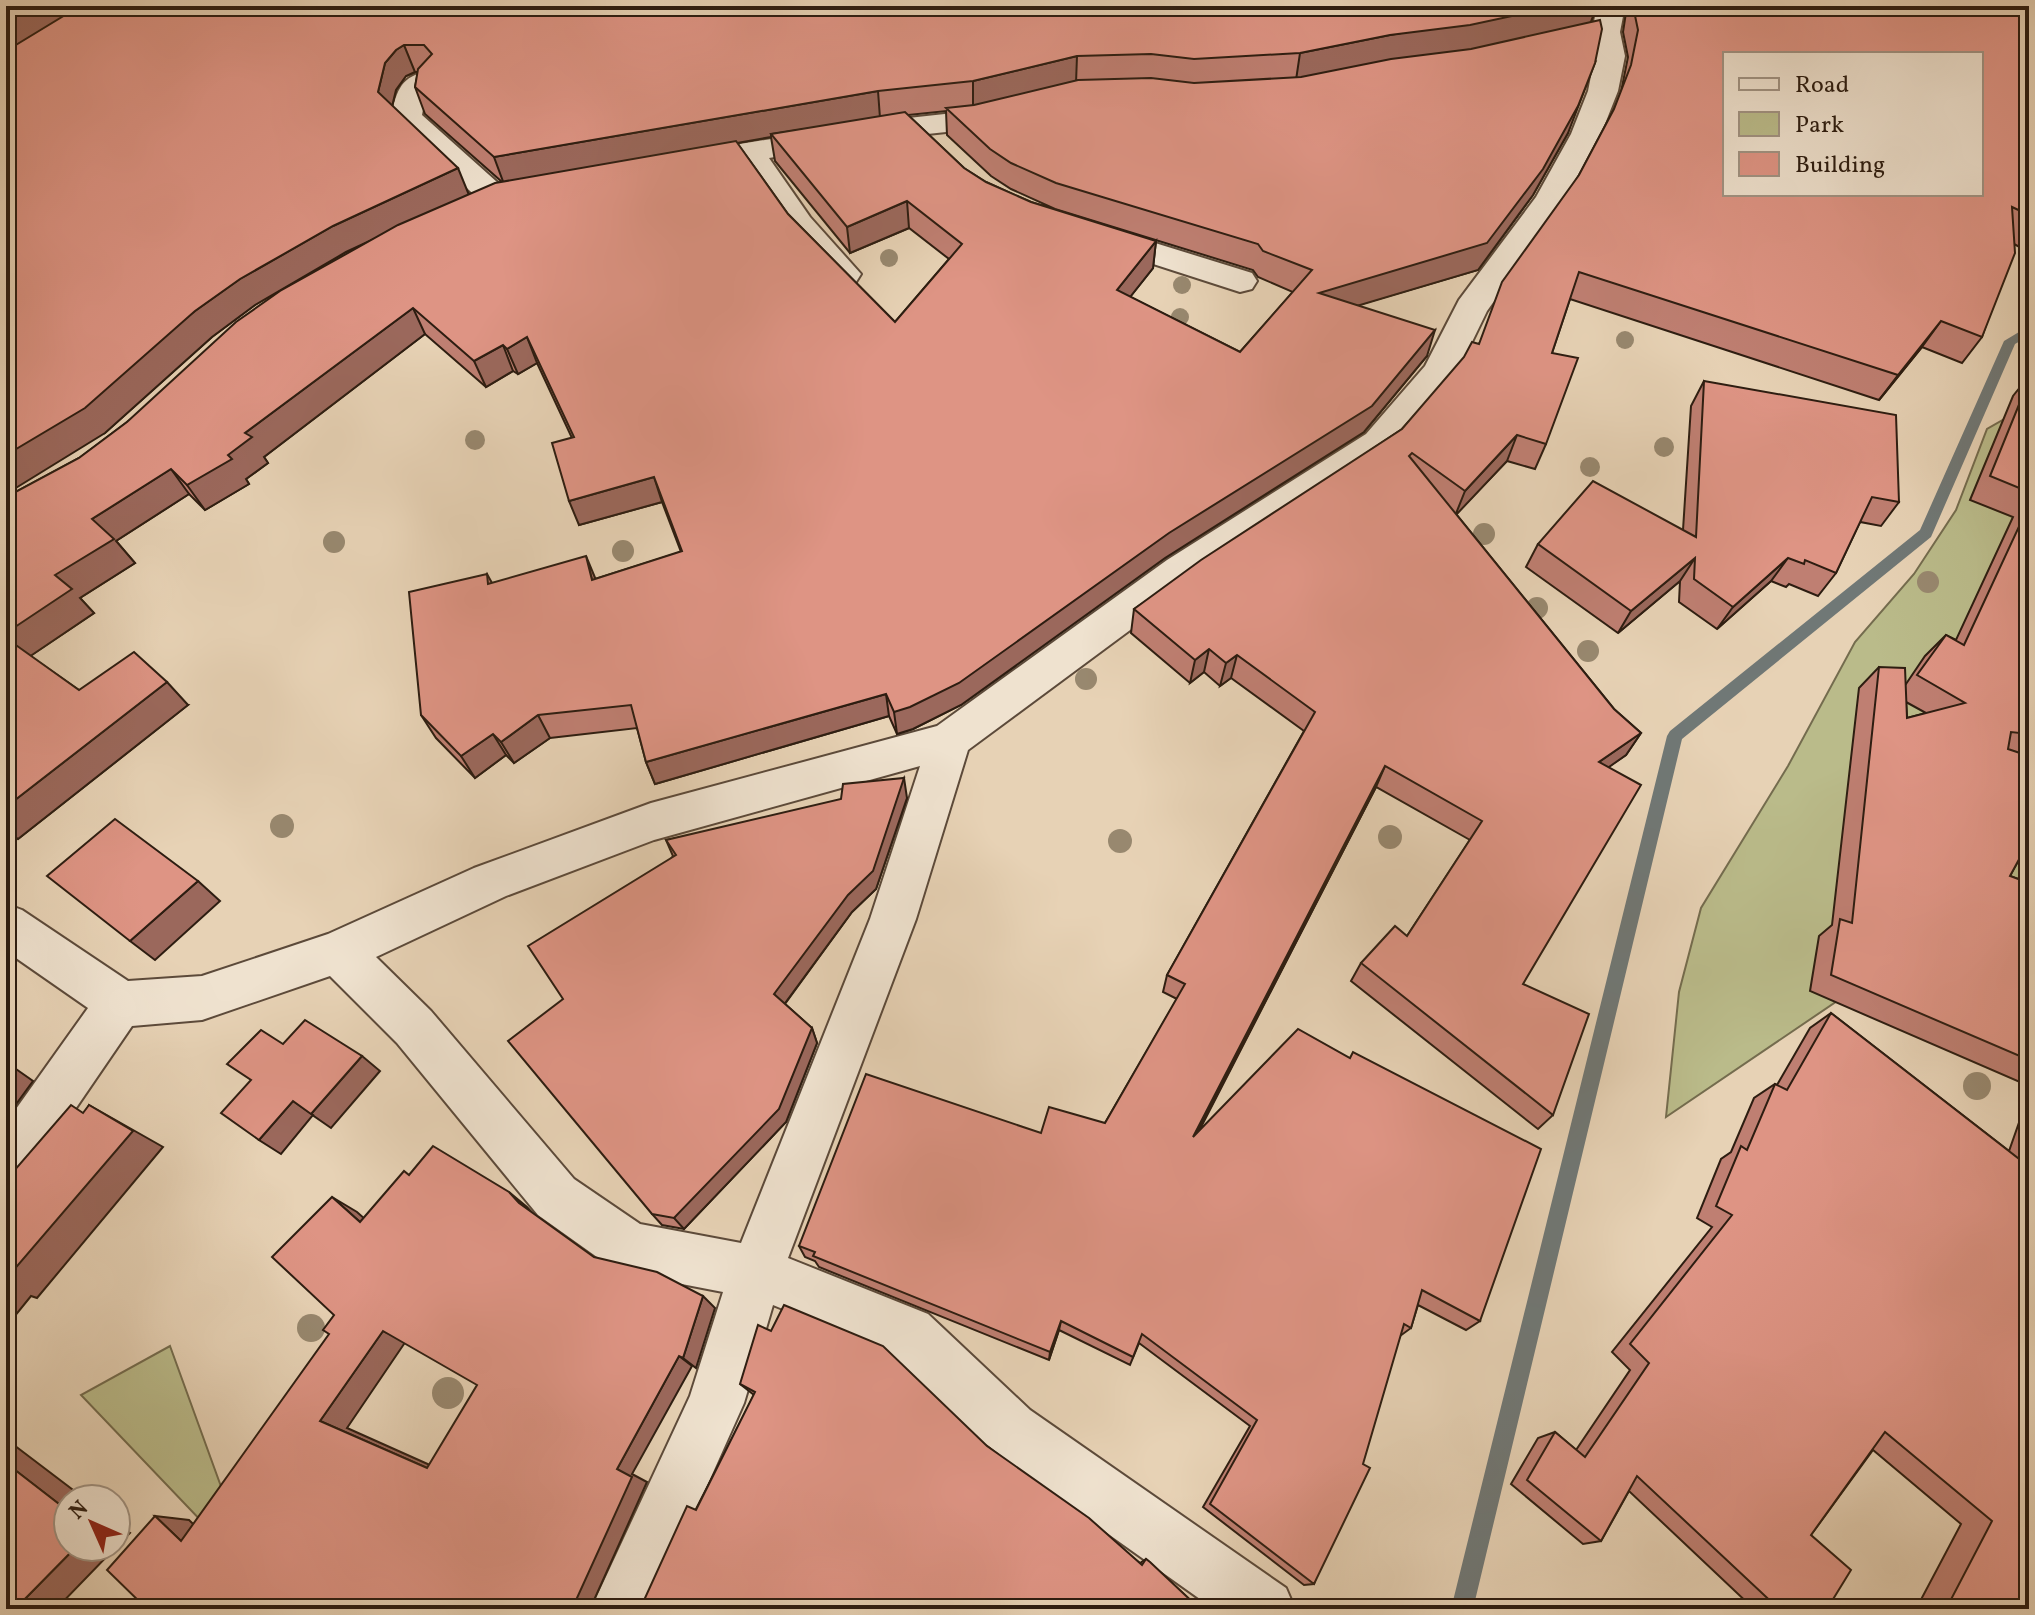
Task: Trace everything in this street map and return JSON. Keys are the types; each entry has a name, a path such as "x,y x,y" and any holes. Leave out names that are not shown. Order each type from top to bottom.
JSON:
{"street":[{"path":"6,925 120,1003 142,1005 202,998 338,952 490,882 651,822 950,740 1181,571 1379,443 1440,372 1471,308 1550,200 1586,134 1603,91 1610,56 1598,25"},
{"path":"424,81 412,90 406,117 494,201"},
{"path":"654,169 915,126 974,120 1028,106"},
{"path":"915,126 945,155"},
{"path":"750,153 799,224 831,261 862,290"},
{"path":"1072,227 1240,281"},
{"path":"621,1609 716,1403 756,1272 845,1036 893,919 950,740"},
{"path":"338,952 414,1027 556,1197 630,1248 756,1272 909,1333 1010,1430 1265,1609"},
{"path":"6,1166 120,1003"}],"green space":[{"path":"2029,405 2029,871 1666,1117 1679,992 1701,908 1788,766 1855,642 1914,574 1956,510 1987,429"},
{"path":"170,1346 227,1503 206,1526 81,1395"}],"building":[{"path":"6,6 28,6 6,19"},
{"path":"80,6 1558,6 1470,25 1390,35 1300,53 1194,59 1151,54 1077,56 973,81 878,91 494,157 415,87 418,69 432,54 424,45 404,45 385,63 378,92 458,168 333,226 240,279 195,311 85,408 6,455 6,51"},
{"path":"1633,6 2029,6 2029,215 2012,207 2015,253 1982,337 1941,321 1898,375 1579,272 1552,353 1578,358 1546,444 1517,435 1465,491 1412,453 1409,456 1614,709 1641,733 1599,762 1641,785 1523,984 1589,1014 1553,1115 1361,963 1395,926 1407,936 1482,821 1385,766 1193,1137 1298,1029 1350,1058 1353,1052 1541,1149 1480,1321 1422,1290 1411,1328 1404,1324 1363,1464 1370,1468 1314,1584 1210,1504 1257,1420 1142,1334 1133,1357 1061,1321 1050,1352 813,1256 815,1252 799,1246 866,1074 1041,1133 1049,1107 1105,1123 1185,984 1167,975 1315,712 1237,655 1226,663 1209,649 1195,660 1134,609 1201,560 1402,429 1464,357 1472,342 1479,344 1502,282 1579,175 1614,109 1631,65 1638,30"},
{"path":"1600,20 1602,29 1595,63 1578,106 1543,169 1487,243 1319,293 1435,330 1372,406 1169,533 959,683 910,707 894,712 886,694 646,762 631,705 538,715 501,742 493,734 461,756 421,715 409,592 487,574 488,584 586,556 592,580 682,551 654,477 569,501 552,443 574,437 527,337 507,349 503,345 474,361 413,308 245,433 252,437 228,455 232,459 187,485 171,469 92,519 114,539 55,575 72,589 6,633 6,497 79,458 127,422 236,322 280,291 398,225 495,183 736,141 788,214 895,322 962,244 907,201 847,227 771,134 905,112 964,168 986,182 1031,202 1156,241 1117,290 1240,352 1312,270 1263,251 1258,244 1056,183 1011,163 990,149 946,108 974,105 1078,80 1151,78 1194,83 1301,77 1391,59 1471,49"},
{"path":"2029,380 2029,492 1990,476"},
{"path":"1704,381 1896,415 1899,502 1872,497 1836,573 1805,560 1804,564 1788,558 1733,607 1694,579 1695,558 1631,611 1538,544 1593,481 1696,537"},
{"path":"2029,505 2029,734 2011,732 2008,749 2029,756 2029,841 2010,876 2029,883 2029,1060 1831,975 1840,919 1852,923 1879,667 1905,668 1907,718 1965,703 1917,675 1946,635 1964,645"},
{"path":"6,638 79,690 134,652 167,682 6,807"},
{"path":"904,778 873,871 848,895 774,994 812,1028 779,1109 674,1218 652,1214 508,1041 563,999 528,946 676,855 666,840 841,799 843,784"},
{"path":"115,819 198,881 130,941 47,876"},
{"path":"1831,1013 2027,1165 2029,1159 2029,1609 1946,1609 1992,1521 1885,1432 1811,1535 1851,1570 1827,1609 1779,1609 1637,1476 1601,1541 1527,1480 1555,1432 1585,1457 1649,1363 1630,1344 1732,1215 1716,1206 1741,1146 1747,1150 1775,1084 1787,1090"},
{"path":"305,1020 362,1056 311,1114 293,1101 259,1140 221,1113 251,1080 227,1064 261,1030 283,1044"},
{"path":"71,1105 83,1113 89,1105 133,1131 6,1279 6,1180"},
{"path":"433,1146 509,1192 519,1203 594,1257 657,1272 703,1296 683,1358 679,1356 617,1469 632,1477 572,1609 147,1609 107,1570 113,1563 132,1563 132,1542 155,1516 181,1541 329,1334 323,1330 334,1315 272,1257 332,1197 360,1222 404,1171 409,1175","holes":["383,1331 477,1385 427,1468 320,1421"]},
{"path":"784,1305 883,1346 987,1446 1089,1518 1142,1565 1146,1559 1150,1562 1200,1609 640,1609 687,1506 696,1510 755,1392 740,1384 758,1325 771,1331"},
{"path":"6,1463 52,1499 52,1563 60,1563 15,1609 6,1609"}],"waterway":[{"path":"1462,1609 1675,736 1926,533 2010,341 2029,330"}]}
